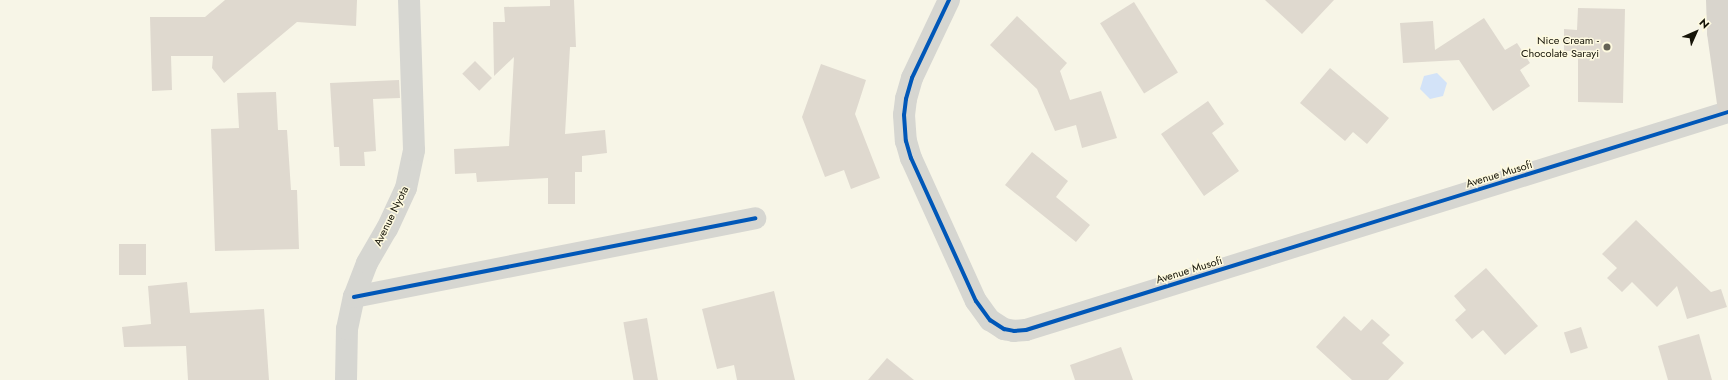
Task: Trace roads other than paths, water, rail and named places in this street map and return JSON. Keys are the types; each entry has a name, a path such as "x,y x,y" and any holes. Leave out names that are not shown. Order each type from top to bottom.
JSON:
{"main road":[{"path":"1716,0 1718,33 1728,103"}],"street":[{"name":"Avenue Nyota","path":"346,380 347,329 354,297 367,263 387,229 406,188 414,150 409,0"},
{"name":"Avenue Musofi","path":"949,0 912,78 906,99 904,115 906,141 911,158 976,301 990,320 1004,329 1014,331 1026,330 1728,112"},
{"path":"354,297 755,218"}],"water":[{"path":"1437,73 1447,83 1443,96 1430,99 1420,89 1424,76"}],"place":[{"name":"Nice Cream - Chocolate Sarayi","path":"1607,47"}]}
